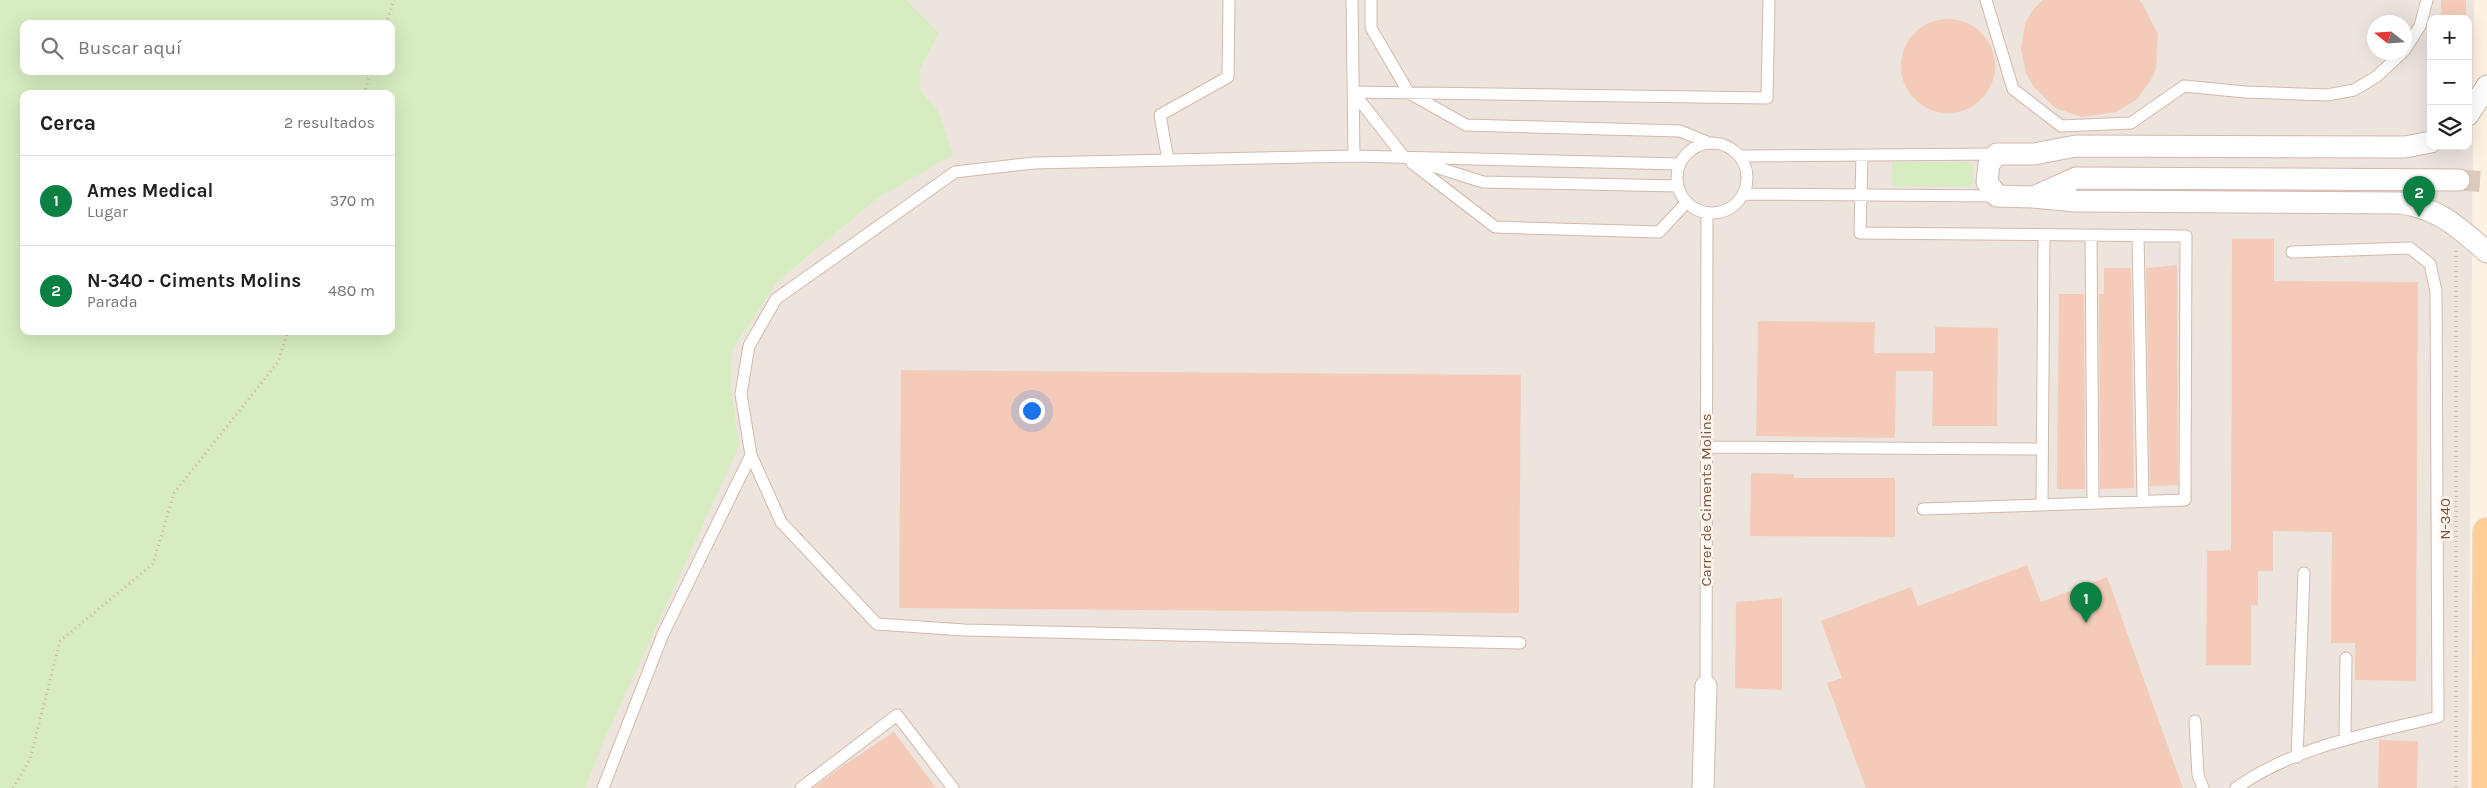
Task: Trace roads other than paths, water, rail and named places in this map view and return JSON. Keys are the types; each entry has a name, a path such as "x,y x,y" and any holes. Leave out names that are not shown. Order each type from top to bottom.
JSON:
{"main road":[{"path":"2486,788 2487,532"}],"street":[{"path":"2472,109 2487,86"},
{"path":"2427,143 2405,147 2076,146 2034,154 1997,154 1989,164 1986,174 1990,190 1997,196 2076,201 2401,203 2434,211 2450,220 2487,252"},
{"path":"2033,197 2076,178 2460,174 2076,166 2034,154"},
{"name":"Carrer de Ciments Molins","path":"1703,788 1706,686"}],"lane":[{"path":"1168,160 1160,115 1228,77 1229,0"},
{"path":"1352,0 1354,156"},
{"path":"1371,0 1371,28 1408,93 1466,125 1680,131 1707,142 1720,143 1732,148 1741,156 1746,165 1748,177 1744,194 1731,208 1720,212 1708,213 1697,210 1687,202 1678,186 1680,164 1694,147 1707,142"},
{"path":"1353,92 1767,98 1769,0"},
{"path":"1986,0 2013,89 2061,126 2131,123 2184,86 2245,92 2327,95 2354,90 2376,77 2395,60"},
{"path":"2412,39 2420,26 2427,0"},
{"path":"1353,92 1404,157 1495,227 1659,232 1687,202"},
{"path":"1741,156 1997,154"},
{"path":"1520,643 964,630 877,624 781,522 751,455 741,394 750,346 776,300 955,172 1034,163 1354,156 1680,164"},
{"path":"1862,156 1860,233 2186,236 2186,500 1923,509"},
{"path":"1404,157 1483,182 1678,186"},
{"path":"1744,194 1997,196"},
{"name":"Carrer de Ciments Molins","path":"1706,686 1708,213"},
{"path":"2138,235 2143,501"},
{"path":"2042,505 2044,236"},
{"path":"2091,236 2093,503"},
{"path":"2236,788 2269,769 2327,744 2438,717 2436,291 2430,264 2410,248 2292,252"},
{"path":"1706,447 2042,449"},
{"path":"604,788 663,634 751,455"},
{"path":"2297,757 2304,573"},
{"path":"2345,740 2346,658"},
{"path":"801,788 897,715 953,788"},
{"path":"2195,722 2198,775 2203,788"}],"tunnel":[{"path":"2459,180 2487,182"}],"place":[{"name":"N-340 - Ciments Molins","path":"2419,217"},
{"name":"Ames Medical","path":"2086,623"}]}
